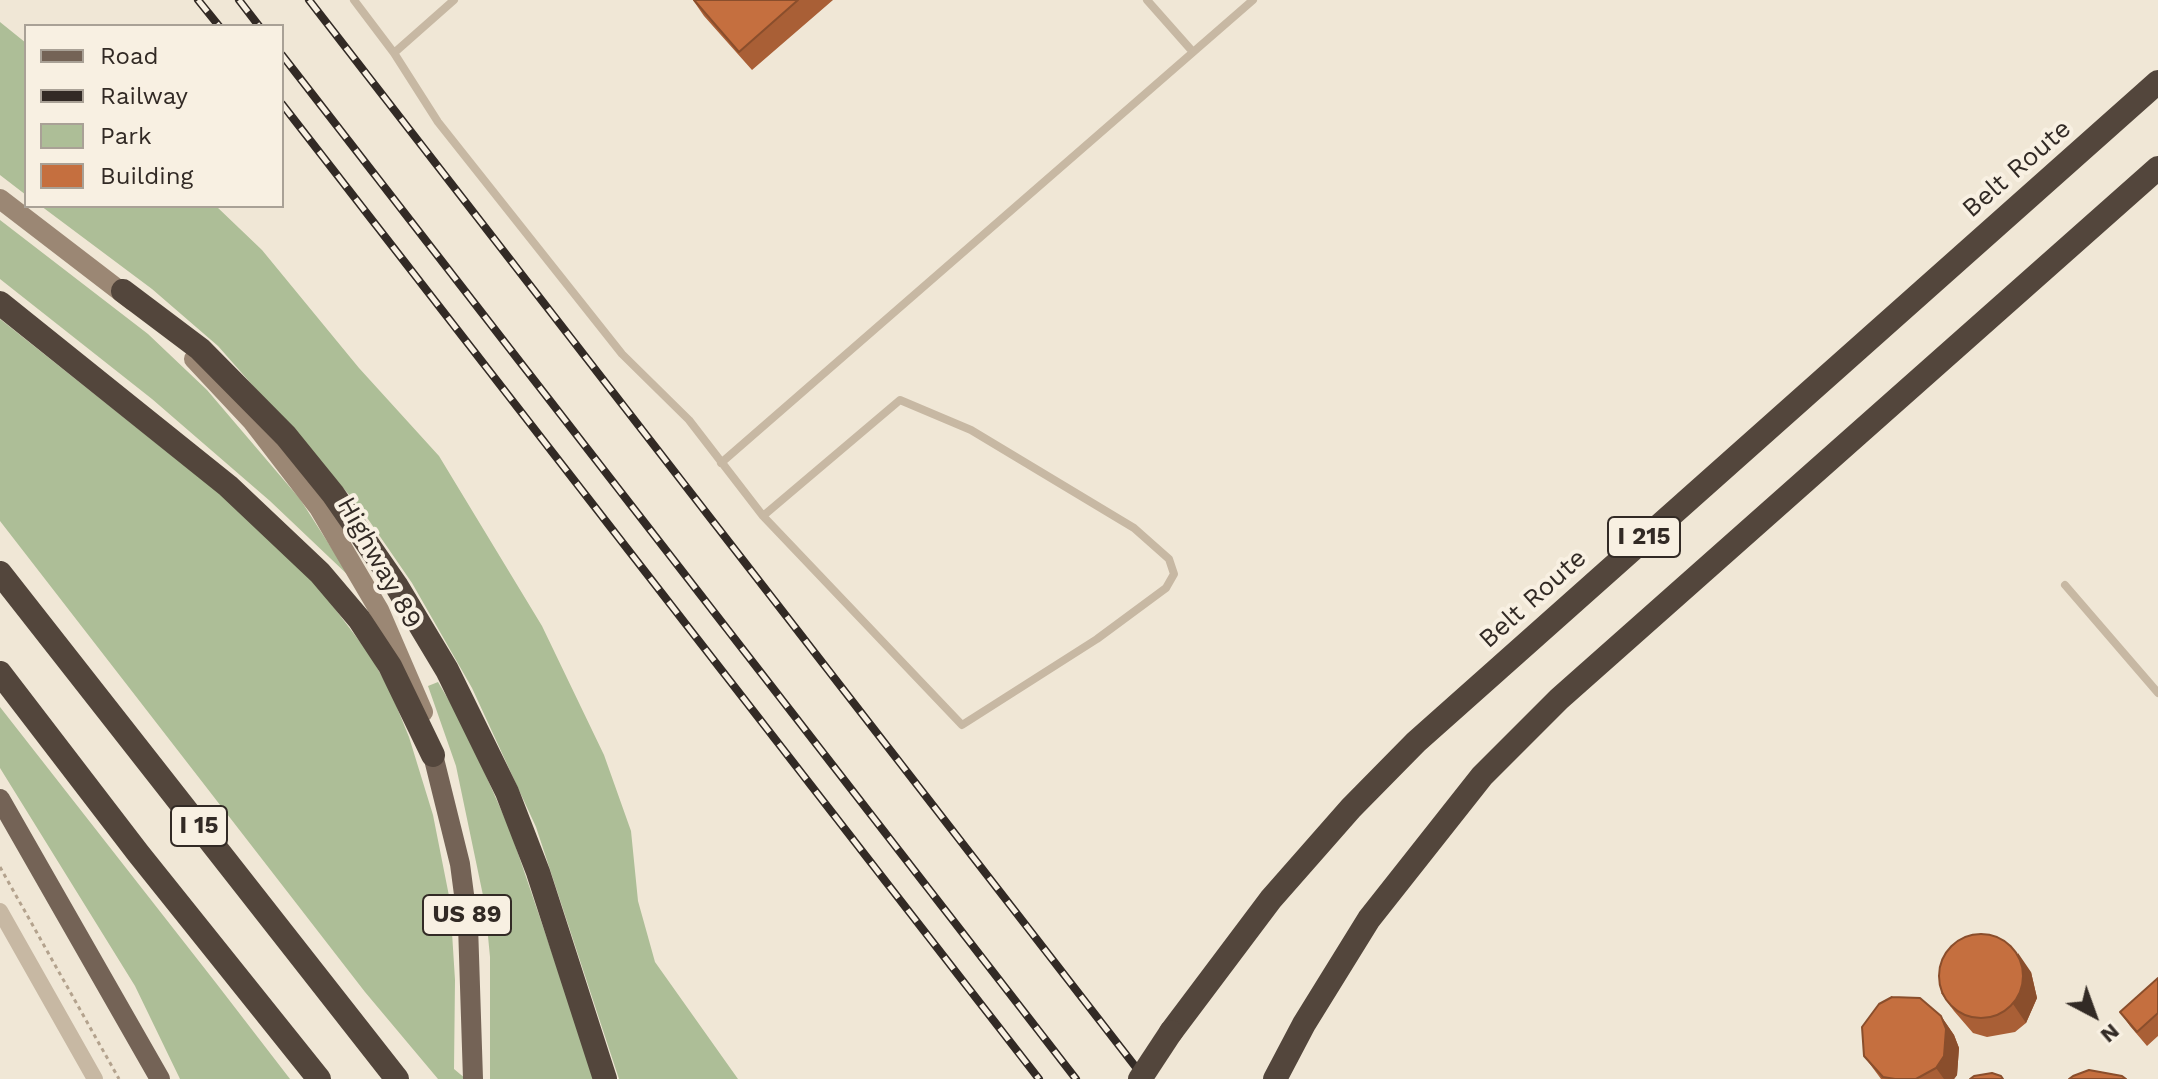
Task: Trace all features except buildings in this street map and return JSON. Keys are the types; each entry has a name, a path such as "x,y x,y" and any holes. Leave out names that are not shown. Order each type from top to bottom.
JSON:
{"highway":[{"name":"Belt Route","path":"1140,1079 1234,946 1309,853 1416,742 2158,82"},
{"name":"I 215","path":"1275,1079 1304,1024 1369,919 1404,870 1482,776 1559,699 2158,168"},
{"path":"123,291 200,349 286,436 333,494 396,585 447,670 507,792 538,872 605,1079"},
{"path":"0,303 228,486 320,573 359,619 390,666 433,755"},
{"name":"I 15","path":"0,573 397,1079"},
{"name":"I 15","path":"0,673 138,853 319,1079"}],"main road":[{"name":"Highway 89","path":"0,199 123,291 252,421 319,508 361,577 394,640 424,715 460,864 468,925 473,1079"},
{"path":"0,799 160,1079"}],"street":[{"path":"0,911 95,1079"}],"lane":[{"path":"354,0 394,53 438,122 622,354 689,420 763,516 962,725 1097,639 1166,588 1174,574 1169,559 1134,528 971,430 900,400 763,516"},
{"path":"394,53 454,0"},
{"path":"1147,0 1193,52"},
{"path":"721,463 1253,0"},
{"path":"2065,585 2158,693"}],"path":[{"path":"0,867 119,1079"}],"green space":[{"path":"0,22 24,41 24,193 0,175"},
{"path":"44,208 218,208 262,250 359,368 439,456 542,626 604,755 631,831 638,901 655,962 738,1079 619,1079 536,827 472,688 412,583 359,506 218,346 152,289"},
{"path":"0,220 148,334 207,390 300,499 350,577 270,501 152,399 0,279"},
{"path":"0,319 249,517 307,572 370,655 391,693 409,737 433,815 450,901 455,980 454,1069 466,1079 438,1079 365,992 0,521"},
{"path":"438,682 464,726 510,830 595,1079 490,1079 490,957 485,905 456,766 428,686"},
{"path":"0,707 290,1079 180,1079 135,986 0,768"}],"railway":[{"path":"198,0 217,24"},
{"path":"239,0 257,24"},
{"path":"309,0 1145,1079"},
{"path":"284,58 1076,1079"},
{"path":"284,107 1039,1079"}]}
